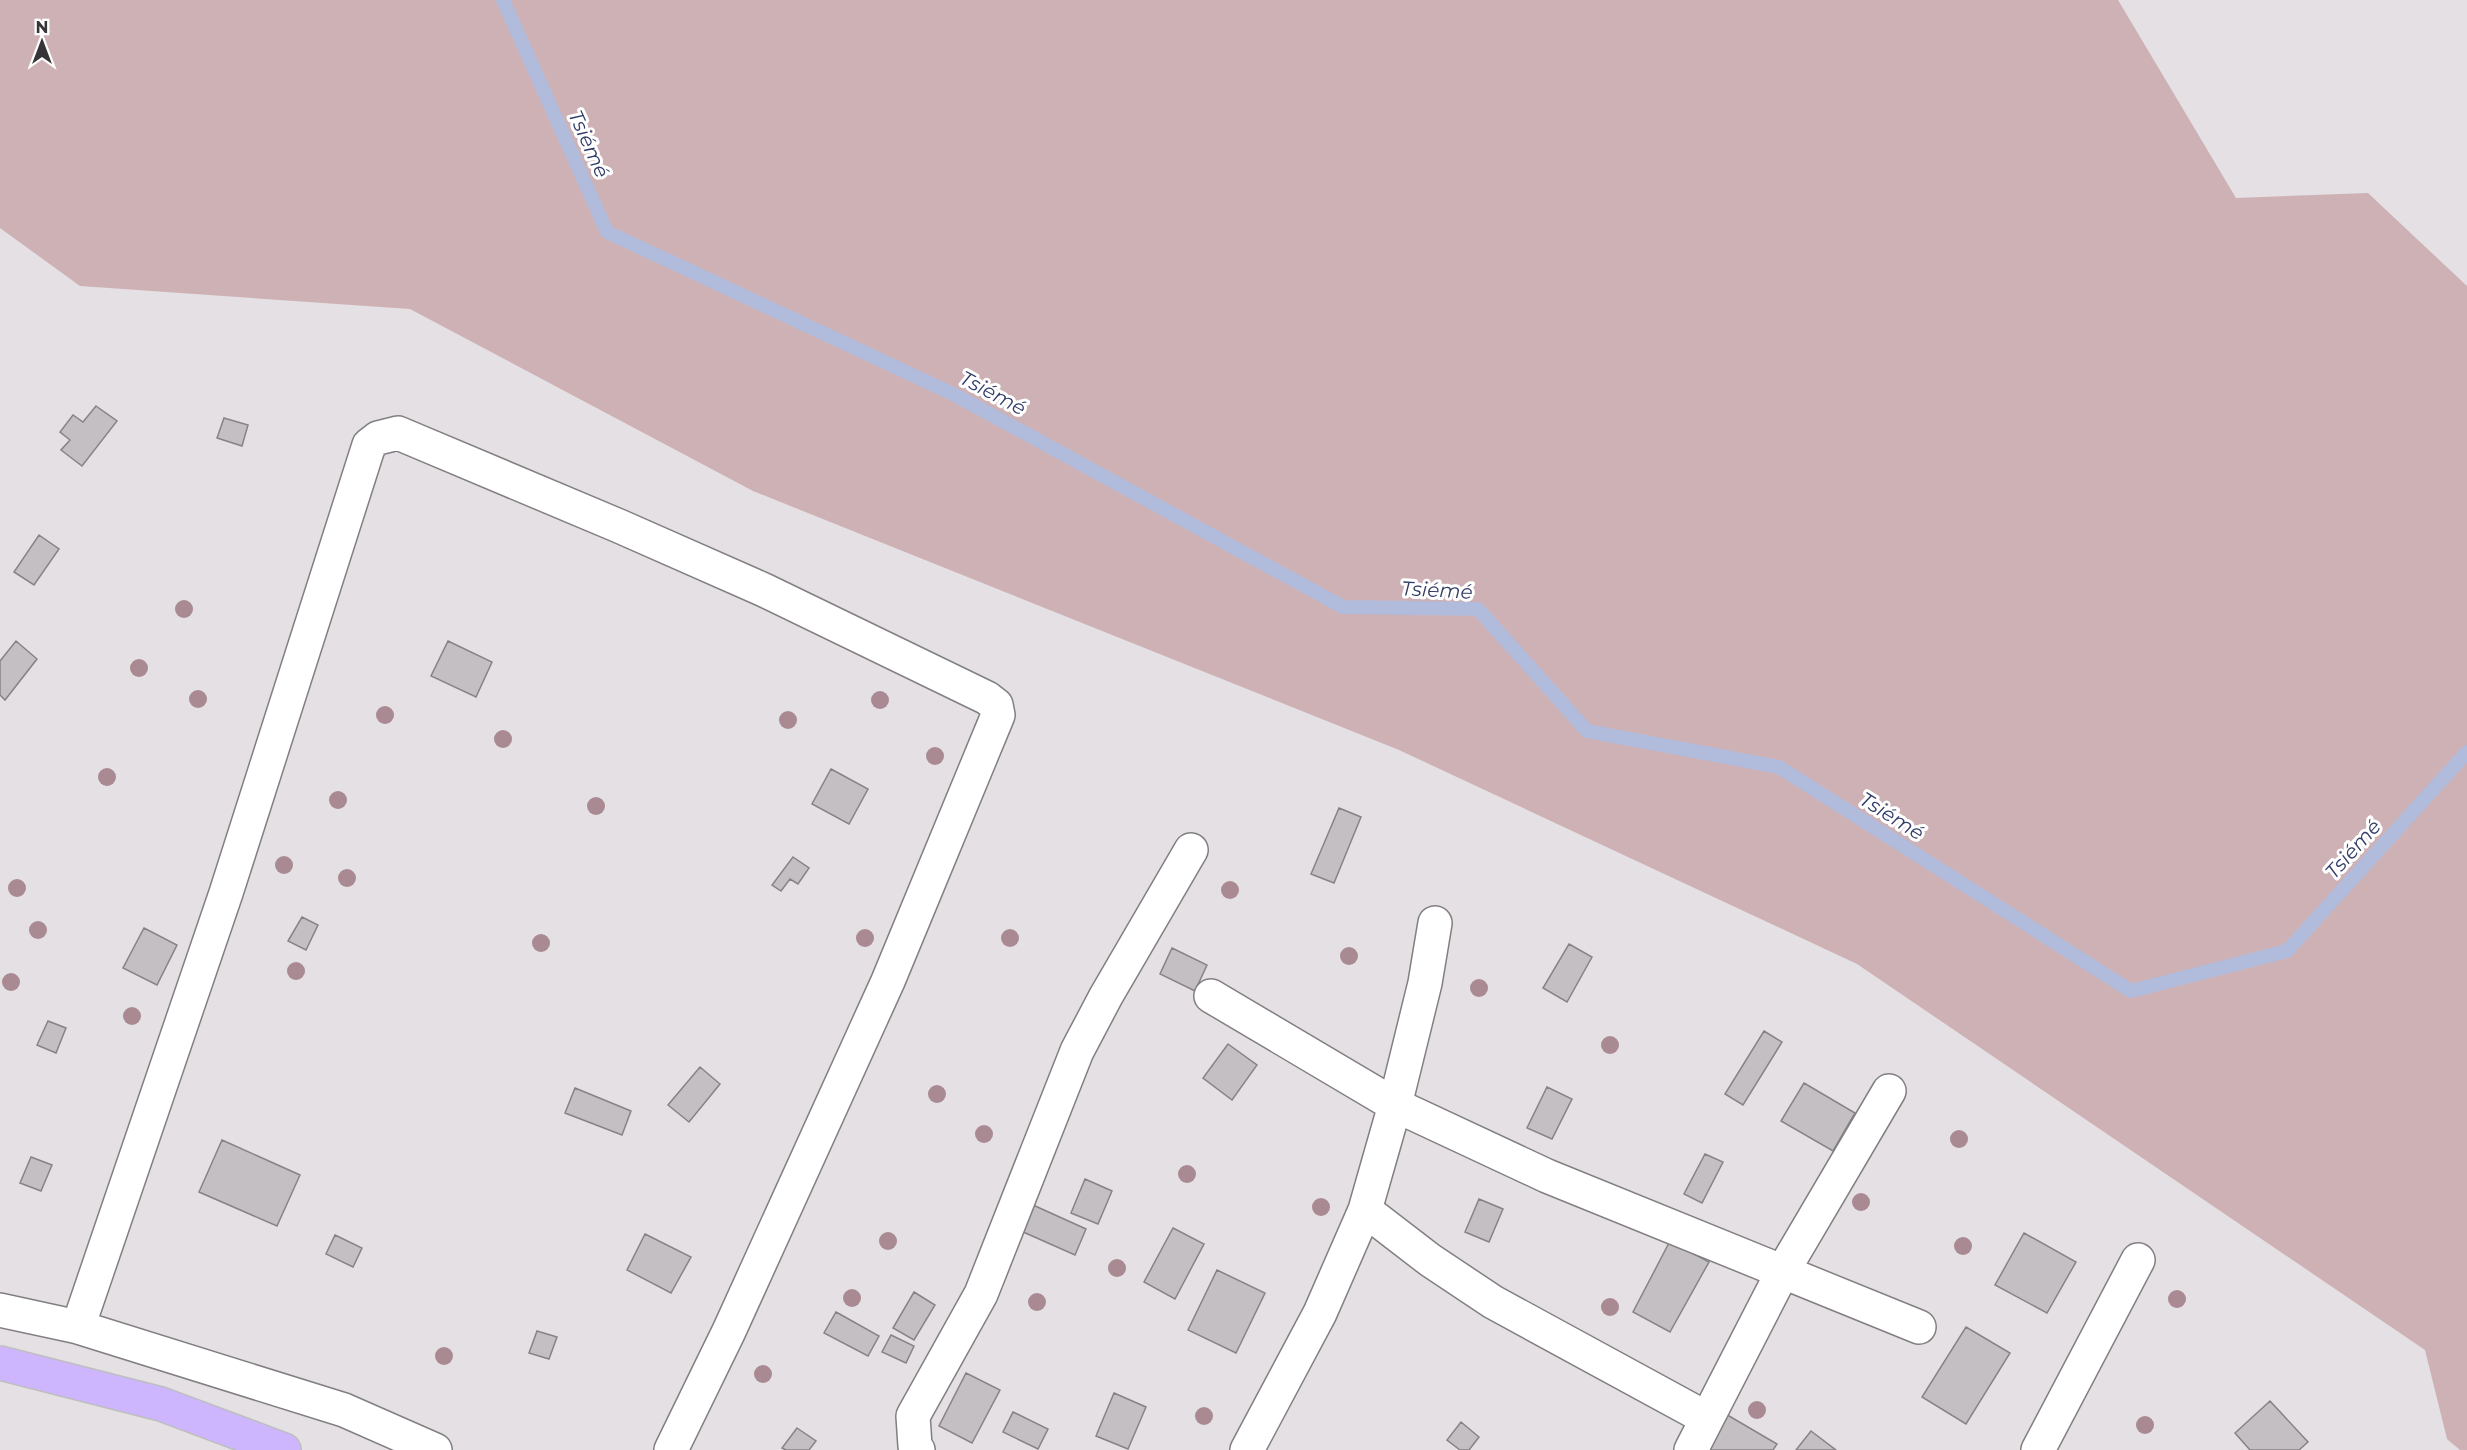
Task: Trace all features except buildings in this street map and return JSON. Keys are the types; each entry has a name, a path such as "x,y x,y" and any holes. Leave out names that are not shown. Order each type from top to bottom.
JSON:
{"main road":[{"path":"0,1363 161,1404 284,1450"}],"street":[{"path":"78,1327 226,893 369,445 378,438 398,433 764,590 987,698 996,705 998,715 888,981 729,1331 671,1450"},
{"path":"918,1450 915,1446 913,1416 981,1294 1077,1051 1191,850"},
{"path":"1247,1450 1320,1314 1365,1210 1395,1105 1425,982 1435,922"},
{"path":"1211,996 1395,1105 1547,1176 1919,1327"},
{"path":"1691,1450 1784,1271 1889,1091"},
{"path":"1365,1210 1430,1260 1493,1302 1706,1418"},
{"path":"2038,1450 2138,1260"},
{"path":"0,1310 78,1327 344,1410 435,1450"}],"shaded area":[{"path":"0,0 2118,0 2236,198 2368,193 2467,286 2467,1450 2460,1450 2447,1439 2425,1350 1857,964 1399,750 753,491 410,309 80,286 0,228"}],"waterway":[{"name":"Tsiémé","path":"503,0 607,232 955,395 1343,607 1478,609 1587,731 1779,767 2131,991 2287,951 2467,752"}]}
